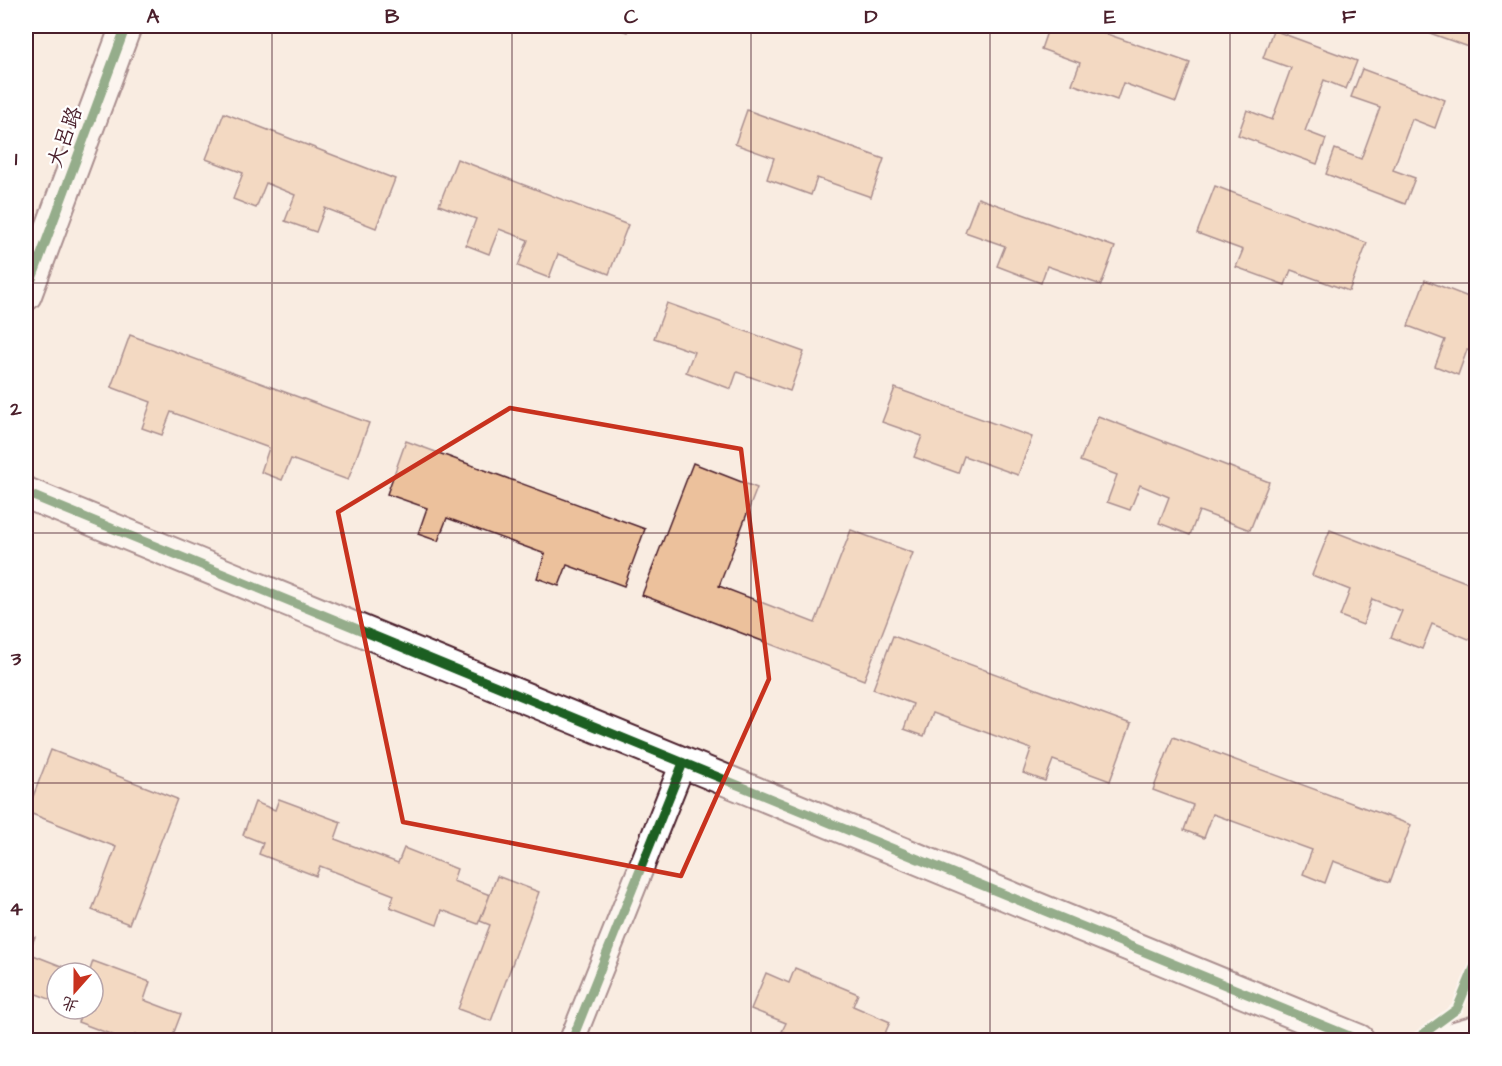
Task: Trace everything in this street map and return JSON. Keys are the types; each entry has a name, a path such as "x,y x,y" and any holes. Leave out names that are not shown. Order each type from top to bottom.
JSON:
{"street":[{"name":"大吕路","path":"26,295 126,26"},
{"path":"26,493 1359,1041"},
{"path":"572,1041 683,763"},
{"path":"1445,1041 1476,1031"}],"highlighted area":[{"path":"510,408 741,449 769,679 681,876 403,822 338,512"}],"building":[{"path":"610,26 629,26 627,32"},
{"path":"669,26 691,26 688,33"},
{"path":"1049,26 1084,26 1190,63 1176,102 1123,83 1117,100 1072,84 1080,63 1041,49"},
{"path":"1410,26 1476,26 1476,28 1469,47"},
{"path":"1273,30 1357,61 1346,89 1324,80 1305,131 1326,139 1317,164 1238,135 1247,110 1272,120 1291,68 1263,58"},
{"path":"1362,69 1445,100 1435,128 1412,119 1393,170 1415,178 1405,204 1326,174 1335,149 1361,159 1380,107 1351,97"},
{"path":"747,110 884,159 871,197 817,178 811,195 767,179 774,158 735,144"},
{"path":"224,113 395,179 376,228 325,208 316,232 285,221 295,195 266,183 256,208 233,199 243,173 206,159"},
{"path":"457,159 628,225 609,274 558,254 549,278 518,266 528,240 499,229 489,254 466,245 476,219 439,205"},
{"path":"1215,186 1367,243 1349,291 1291,270 1285,285 1236,267 1243,250 1197,233"},
{"path":"978,198 1115,247 1101,285 1047,266 1041,283 997,266 1005,246 965,232"},
{"path":"1425,280 1476,300 1476,353 1467,350 1458,375 1435,366 1445,340 1408,326"},
{"path":"667,303 804,352 790,391 737,372 731,389 686,372 694,352 654,338"},
{"path":"130,335 369,423 348,480 291,459 282,480 261,472 269,448 171,412 162,435 142,428 151,402 111,387"},
{"path":"895,388 1032,437 1018,475 964,456 958,473 914,457 922,436 882,422"},
{"path":"1098,416 1269,482 1250,530 1199,511 1190,535 1159,523 1169,497 1140,485 1130,510 1107,502 1117,475 1080,461"},
{"path":"406,441 645,529 624,586 567,565 559,586 537,578 545,554 447,518 438,541 418,534 427,508 387,494"},
{"path":"693,463 757,488 719,586 815,623 851,530 913,553 864,680 642,595"},
{"path":"1330,530 1476,586 1476,642 1432,624 1422,649 1391,637 1402,611 1372,599 1363,625 1340,616 1350,590 1312,575"},
{"path":"893,636 1131,724 1110,781 1053,760 1045,781 1023,773 1031,749 933,713 924,736 904,729 913,704 873,689"},
{"path":"1173,737 1411,825 1390,882 1333,861 1325,883 1303,874 1312,850 1213,814 1204,838 1184,830 1193,805 1153,790"},
{"path":"51,750 177,799 129,924 92,910 116,847 27,812"},
{"path":"279,799 341,822 335,839 398,863 404,848 457,869 453,881 490,895 478,924 442,910 437,925 390,907 394,895 320,866 316,876 259,854 263,843 243,835 255,802 275,810"},
{"path":"497,876 539,892 491,1021 458,1009 490,925 480,921"},
{"path":"26,934 35,937 28,953 48,961 45,961 45,997 26,990"},
{"path":"105,965 150,982 144,1000 181,1014 171,1040 152,1040 135,1034 132,1040 126,1040 78,1022 105,1021"},
{"path":"795,968 858,994 853,1006 890,1022 882,1040 805,1040 782,1031 786,1023 751,1009 766,973 789,983"}],"cycle path":[{"path":"26,295 126,26"},
{"path":"26,493 1359,1040"},
{"path":"572,1040 683,763"},
{"path":"1415,1040 1457,1009 1476,963"}]}
